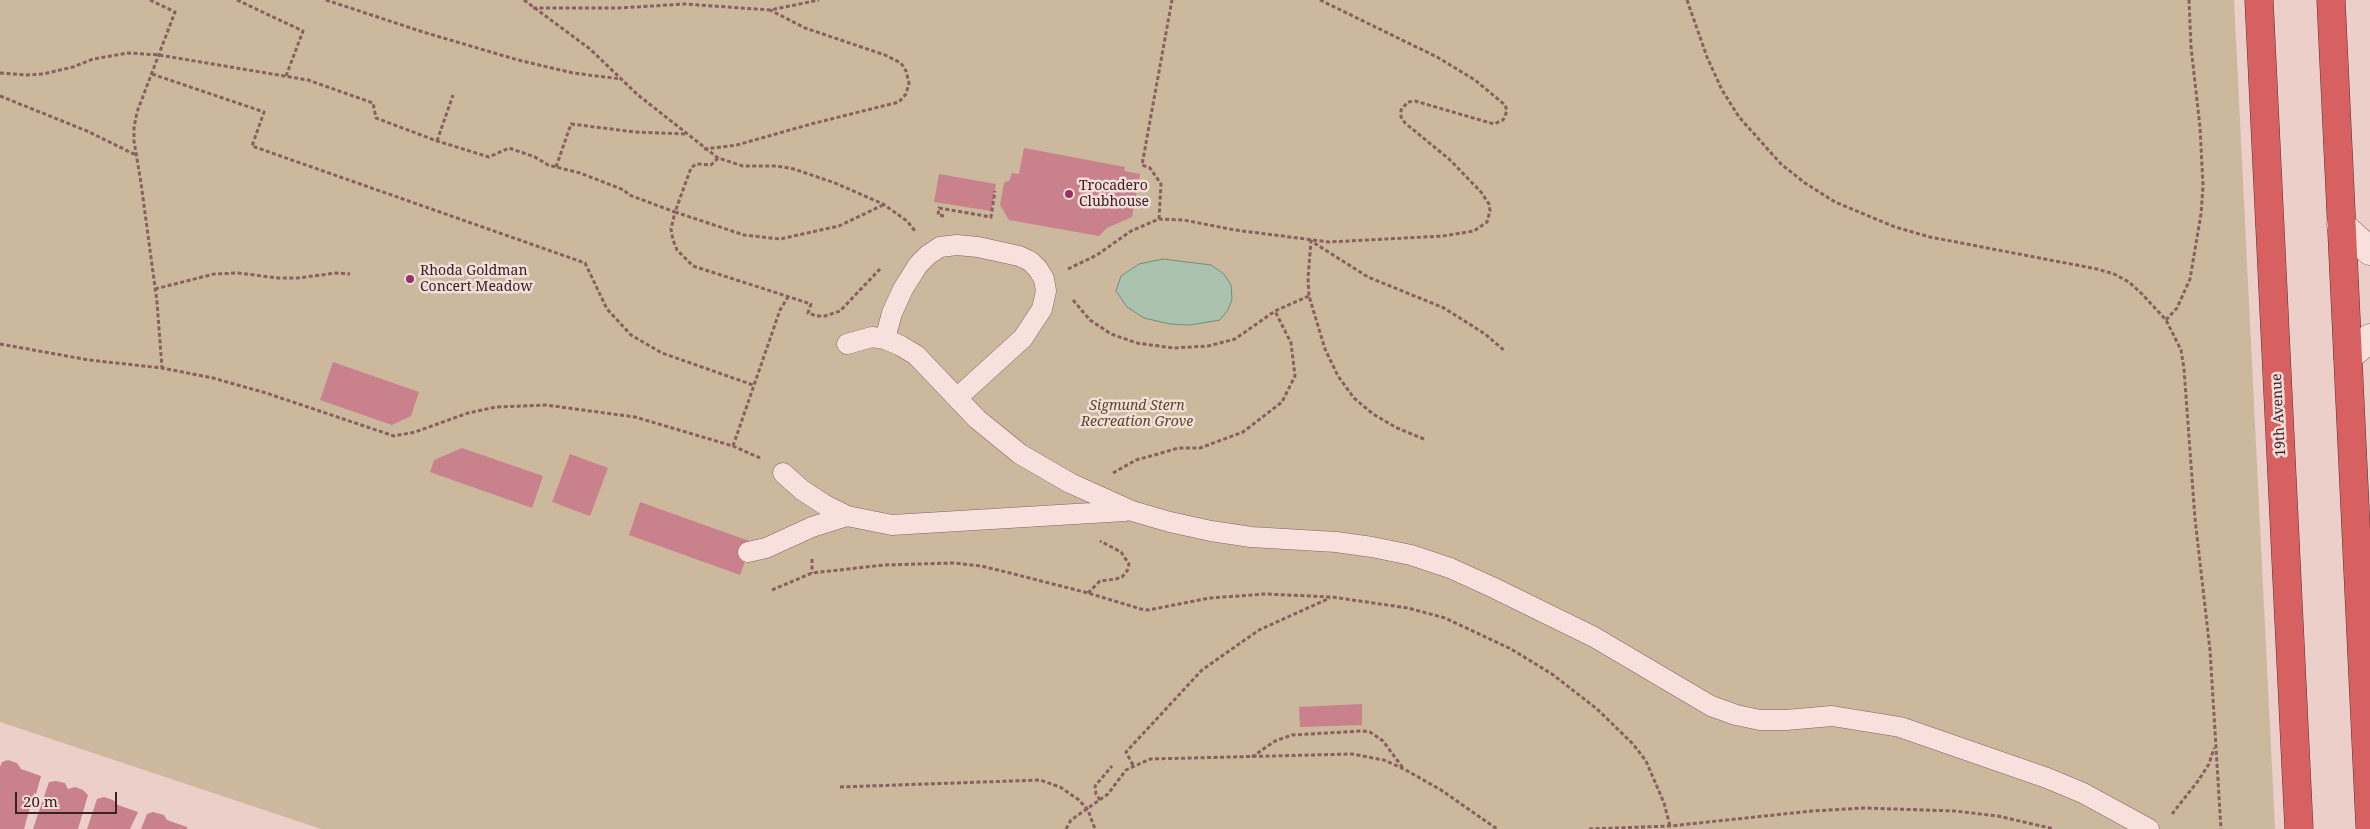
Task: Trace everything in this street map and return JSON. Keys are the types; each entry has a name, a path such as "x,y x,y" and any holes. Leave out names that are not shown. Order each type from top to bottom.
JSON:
{"highway":[{"name":"19th Avenue","path":"2259,0 2299,829"},
{"path":"2331,0 2348,357 2363,523 2370,826"}],"street":[{"path":"2341,225 2370,251"},
{"path":"2348,357 2370,338"}],"lane":[{"path":"885,339 892,312 903,289 918,265 928,254 940,247 958,245 978,246 1019,256 1030,261 1044,279 1046,291 1042,308 1023,338 957,398"},
{"path":"847,344 872,337 885,339 916,355 999,438 1020,454 1046,471 1132,511 1211,531 1251,537 1354,544 1411,555 1450,568 1586,633 1711,706 1736,715 1760,720 1832,716 1900,726 2047,778 2090,797 2149,829"},
{"path":"783,473 802,490 847,516 885,524 914,525 990,518 1132,511"},
{"path":"748,552 766,548 812,528 847,516"}],"path":[{"path":"150,0 175,12 134,128 136,155 155,289 162,368"},
{"path":"237,0 304,31 286,76"},
{"path":"326,0 423,32 518,60 573,73 621,79"},
{"path":"524,0 532,8 590,49 621,79 704,149 718,158 743,166 777,166 794,169 835,183 883,204 907,221 915,231"},
{"path":"532,8 593,9 685,4 770,10 819,0"},
{"path":"1159,219 1161,184 1150,168 1142,165 1172,0"},
{"path":"1061,272 1097,254 1131,231 1159,219 1184,220 1311,241 1347,242 1444,236 1474,231 1482,227 1490,217 1489,204 1486,198 1475,183 1405,123 1401,118 1401,110 1408,102 1415,101 1494,124 1503,120 1507,111 1505,105 1490,92 1451,65 1387,31 1327,5 1320,0"},
{"path":"1687,0 1707,57 1722,90 1735,110 1764,146 1805,183 1835,202 1895,227 1930,238 2097,269 2114,274 2142,294 2166,320 2181,350 2184,369 2194,511 2209,631 2221,828"},
{"path":"2166,320 2176,308 2190,279 2201,214 2203,186 2200,127 2190,48 2189,0"},
{"path":"704,149 737,145 811,124 888,106 899,102 906,94 909,83 906,71 901,63 885,55 805,28 770,10"},
{"path":"0,74 43,74 73,67 93,59 128,53 159,55 286,76 327,86 374,103 376,118 437,141 489,157 508,148 535,157 556,167 580,173 624,190 629,195 675,212 744,235 780,239 839,226 883,204"},
{"path":"152,74 264,112 252,146 585,263 607,309 631,335 662,353 753,385"},
{"path":"437,141 453,95"},
{"path":"0,96 87,130 136,155"},
{"path":"556,167 571,124 635,132 687,134"},
{"path":"718,158 711,165 696,164 691,168 675,212 671,230 678,250 693,266 788,297 780,310 732,446"},
{"path":"946,217 938,215 939,208 991,217 995,191"},
{"path":"1311,241 1308,278 1309,296 1325,350 1338,376 1354,398 1373,414 1397,428 1424,439"},
{"path":"1311,241 1368,277 1444,308 1485,334 1505,351"},
{"path":"155,289 214,274 238,273 278,278 298,278 336,273 350,274"},
{"path":"1068,292 1078,308 1090,320 1111,334 1137,343 1173,348 1208,346 1235,339 1276,311 1309,296"},
{"path":"1089,492 1120,468 1136,460 1178,448 1200,448 1243,432 1282,402 1295,376 1291,343 1276,311"},
{"path":"0,344 89,360 162,368 238,384 394,436 415,432 468,413 496,407 546,405 635,417 732,446 765,461 783,473"},
{"path":"1088,593 1100,581 1122,577 1127,571 1129,564 1121,552 1102,543"},
{"path":"772,590 812,573 884,565 966,564 1088,593 1148,610 1186,602 1237,595 1266,594 1332,598 1408,608 1445,618 1511,649 1537,664 1597,709 1633,744 1646,761 1656,781 1670,826"},
{"path":"812,566 812,573"},
{"path":"1133,765 1126,752 1202,670 1232,647 1259,630 1332,598"},
{"path":"1252,757 1275,741 1292,734 1362,731 1370,732 1383,741 1404,769"},
{"path":"2172,815 2209,764 2215,745"},
{"path":"1066,829 1071,820 1088,810 1116,787 1126,770 1133,765 1158,758 1352,754 1384,760 1404,769 1441,790 1497,829"},
{"path":"1100,800 1096,794 1095,786 1112,766"},
{"path":"840,787 1031,779 1060,787 1088,810 1095,829"},
{"path":"1589,829 1670,826 1812,811 1906,808 1998,816 2054,829"}],"green space":[{"name":"Sigmund Stern Recreation Grove","path":"0,0 2234,0 2275,829 321,829 0,722"}],"shaded area":[{"path":"1163,259 1211,265 1224,274 1231,285 1232,299 1228,310 1220,320 1190,325 1170,324 1144,318 1127,307 1116,291 1121,276 1139,264"}],"building":[{"name":"Trocadero Clubhouse","path":"1024,148 1125,167 1124,171 1140,174 1132,217 1107,228 1099,236 1009,220 1000,205 1004,183 1010,180 1012,173 1019,174"},
{"path":"939,174 996,184 991,211 934,202"},
{"path":"333,362 419,392 411,416 392,425 320,400"},
{"path":"462,448 543,476 532,508 430,472 434,460"},
{"path":"570,454 608,468 590,516 552,502"},
{"path":"640,502 752,542 740,575 629,535"},
{"path":"1362,704 1362,725 1300,727 1299,707"},
{"path":"8,760 17,763 21,769 41,776 24,829 0,829 0,767 2,762"},
{"path":"49,782 65,783 68,789 75,787 83,790 88,795 78,829 33,829"},
{"path":"104,797 113,800 118,805 138,812 130,829 87,829 97,799"},
{"path":"153,812 164,815 167,820 187,827 187,829 141,829 147,814"}],"place":[{"name":"Trocadero Clubhouse","path":"1069,194"},
{"name":"Rhoda Goldman Concert Meadow","path":"410,279"}]}
